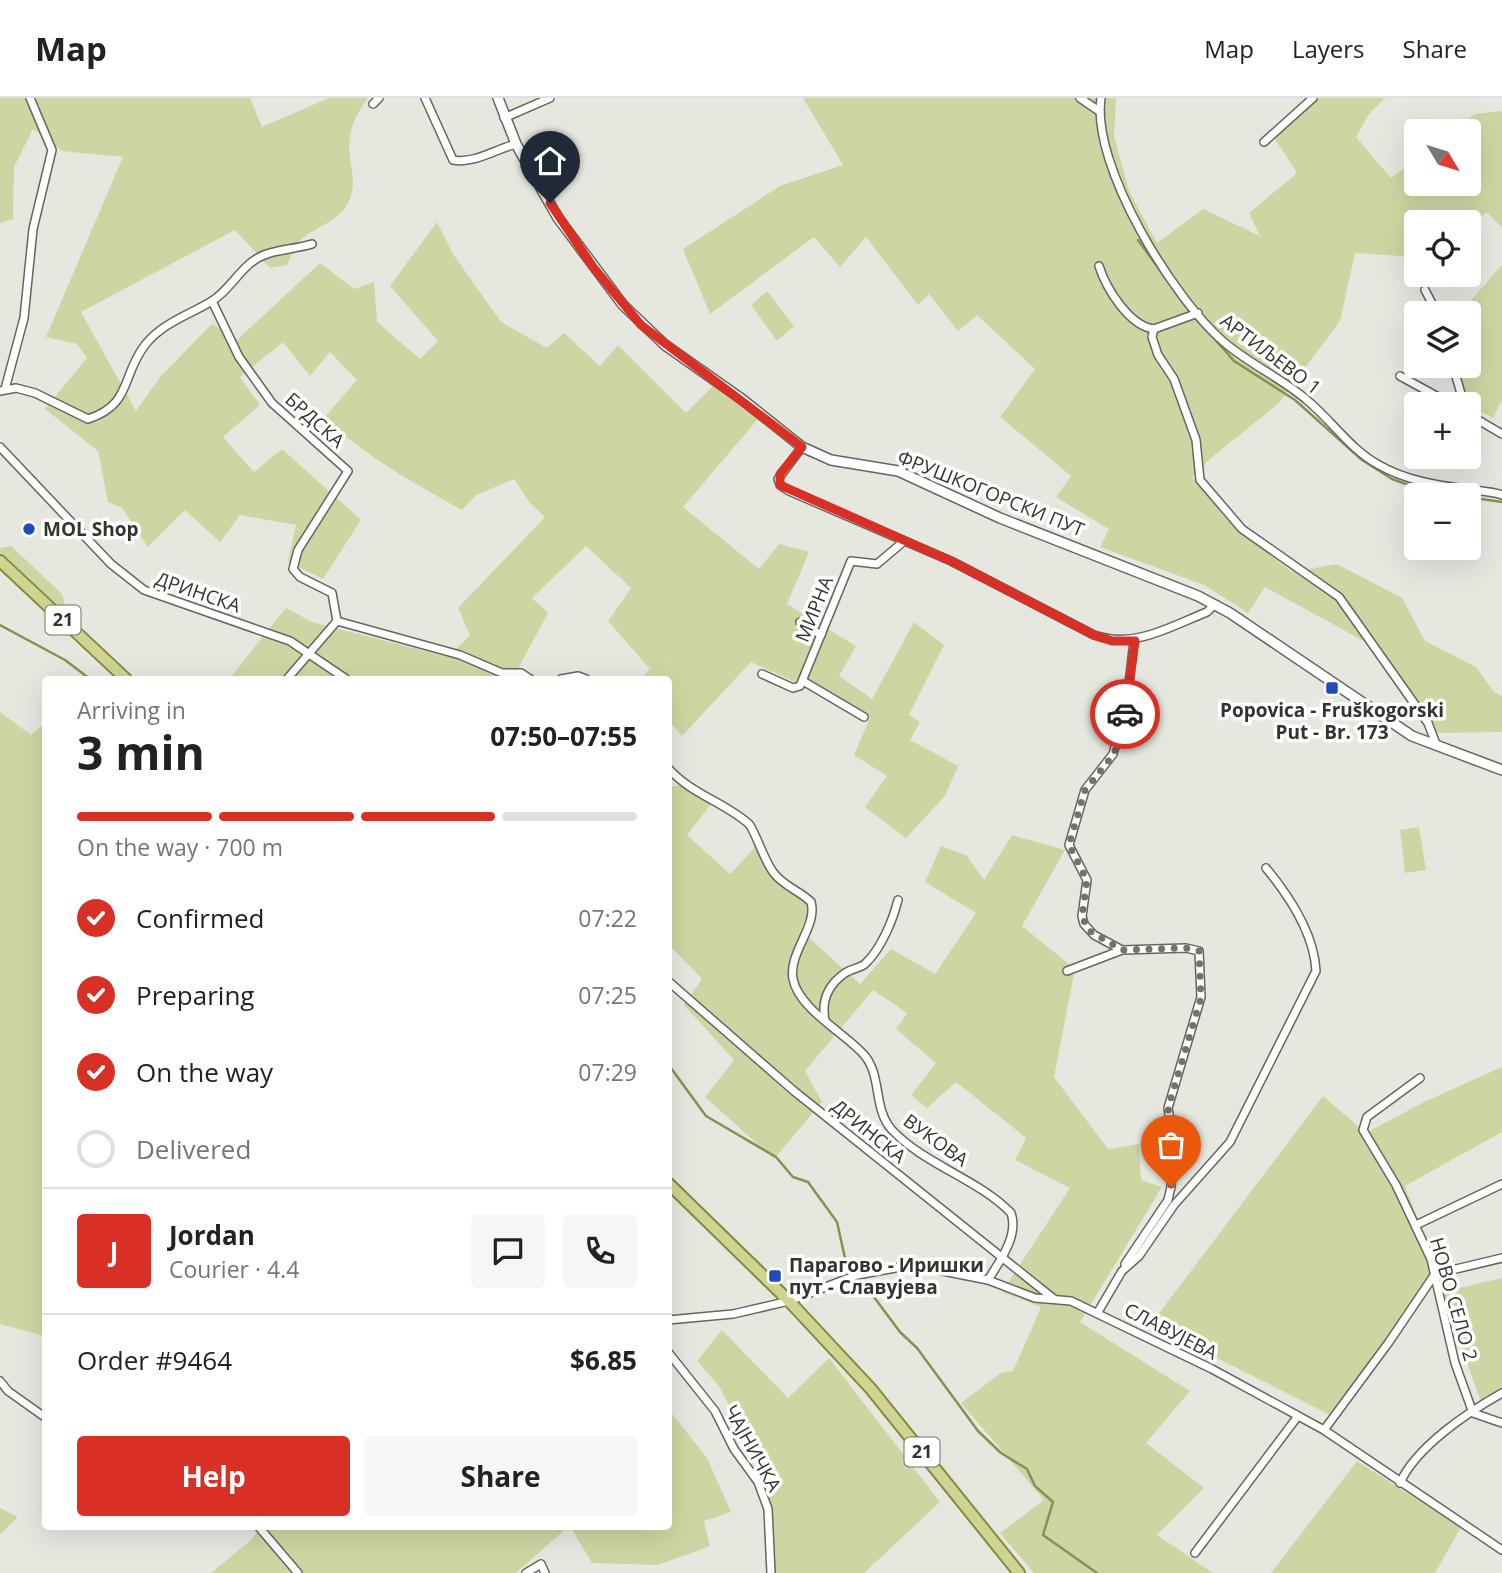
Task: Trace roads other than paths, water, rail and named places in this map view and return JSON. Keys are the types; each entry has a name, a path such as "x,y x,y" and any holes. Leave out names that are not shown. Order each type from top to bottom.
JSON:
{"main road":[{"name":"21","path":"0,561 123,676"},
{"name":"21","path":"672,1187 789,1301 871,1389 1019,1573"}],"street":[{"path":"30,98 52,150 33,229 24,317 3,390 16,388 35,393 88,419 99,415 121,399 144,345 165,326 212,301 256,260 312,244"},
{"path":"425,98 453,160 462,162 478,158 516,144"},
{"name":"ФРУШКОГОРСКИ ПУТ","path":"498,98 516,144 558,218 641,325 802,447 842,462 898,471 999,518 1084,549 1214,605 1397,727 1502,770"},
{"path":"504,118 550,98"},
{"path":"1080,98 1099,111"},
{"name":"АРТИЉЕВО 1","path":"1101,98 1099,111 1105,147 1135,220 1154,253 1198,313 1224,342 1307,400 1377,465 1433,485 1502,495"},
{"path":"1264,142 1313,98"},
{"path":"1099,266 1118,300 1138,323 1154,329 1198,313"},
{"path":"1425,290 1431,301"},
{"name":"БРДСКА","path":"212,301 239,357 272,403 348,471 298,550 293,569 300,577 332,593 337,621"},
{"path":"1154,329 1152,337 1158,355 1174,379 1196,440 1200,480 1242,529 1339,597 1428,723 1436,744"},
{"path":"1400,376 1429,392"},
{"path":"1481,422 1502,435"},
{"name":"ДРИНСКА","path":"0,447 111,564 144,590 270,633 310,652 342,676"},
{"path":"802,447 780,474 780,485 903,542 951,561 1094,635 1112,641 1135,641 1207,612 1214,605"},
{"name":"МИРНА","path":"803,681 851,561 877,564 903,542"},
{"path":"290,676 337,621 460,655 502,673 521,673 526,676"},
{"path":"800,622 821,635"},
{"path":"1122,950 1088,930 1084,924 1082,916 1087,880 1069,845 1085,790 1114,754 1126,708 1135,641"},
{"path":"762,674 793,688 800,687 803,681 864,717"},
{"name":"ВУКОВА","path":"672,772 692,789 734,812 752,827 761,855 780,881 811,902 813,907 793,968 793,978 826,1024 864,1054 872,1067 880,1107 893,1130 1011,1213 1014,1221 1012,1233 988,1280"},
{"path":"1122,1271 1139,1256 1174,1205 1230,1142 1316,971 1315,958 1299,915 1266,868"},
{"path":"826,1024 823,1000 831,986 846,973 864,965 898,900"},
{"path":"1067,971 1122,950 1194,948 1199,951 1202,981 1201,998 1168,1108 1174,1145 1168,1200 1098,1312"},
{"name":"ДРИНСКА","path":"672,985 794,1091 1055,1299"},
{"name":"НОВО СЕЛО 2","path":"1420,1078 1367,1116 1363,1130 1416,1225 1435,1274 1455,1363 1473,1413"},
{"path":"1416,1225 1502,1184"},
{"path":"1324,1430 1390,1342 1435,1274 1502,1258"},
{"name":"СЛАВУЈЕВА","path":"672,1320 733,1314 789,1301 856,1275 912,1265 988,1280 1034,1298 1070,1301 1098,1312 1324,1430 1502,1550"},
{"name":"ЧАЈНИЧКА","path":"672,1357 715,1410 734,1449 758,1482 768,1509 772,1573"},
{"path":"0,1381 8,1391 42,1415"},
{"path":"1401,1483 1413,1460 1502,1393"},
{"path":"1473,1413 1502,1423"},
{"path":"1195,1553 1298,1416"},
{"path":"261,1530 298,1573"},
{"path":"526,1573 541,1564 545,1573"}],"waterway":[{"path":"1138,240 1192,314"},
{"path":"1206,329 1234,361 1295,400 1362,460 1392,479 1404,483"},
{"path":"1481,499 1502,502"},
{"path":"0,625 65,660 86,676"},
{"path":"672,1069 706,1116 776,1157 793,1177 808,1182 837,1222 847,1267 854,1279 871,1293 900,1332 917,1348 978,1431 1001,1453 1027,1469 1035,1486 1053,1502 1043,1535 1097,1573"}],"place":[{"name":"MOL Shop","path":"29,529"},
{"name":"Popovica - Fruškogorski Put - Br. 173","path":"1332,688"},
{"name":"Парагово - Иришки пут - Славујева","path":"775,1276"}]}
